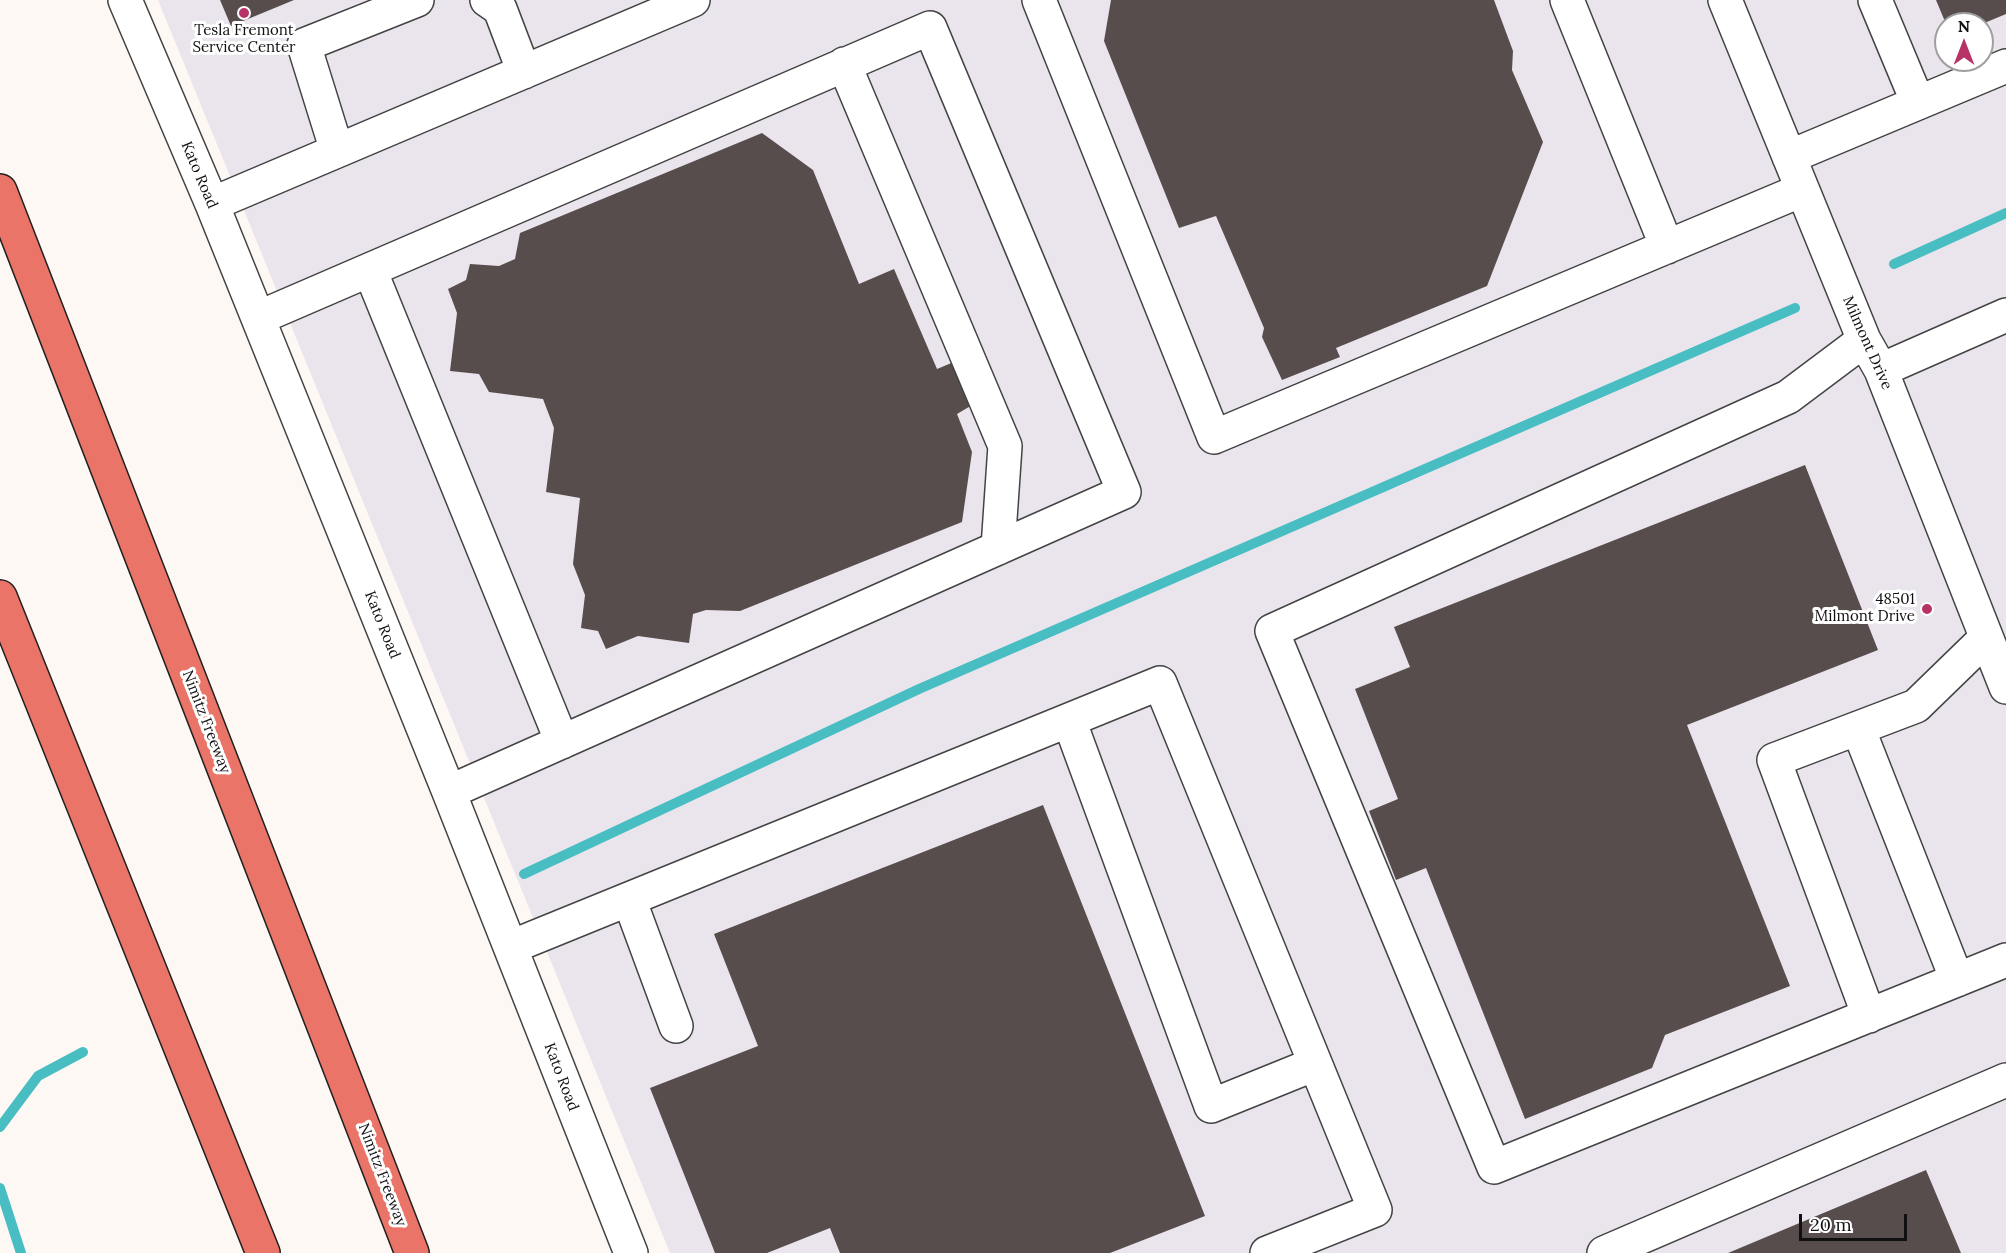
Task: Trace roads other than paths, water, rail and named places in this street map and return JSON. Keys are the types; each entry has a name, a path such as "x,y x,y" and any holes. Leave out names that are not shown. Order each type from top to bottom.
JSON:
{"highway":[{"name":"Nimitz Freeway","path":"0,191 412,1253"},
{"path":"0,597 263,1253"}],"street":[{"name":"Kato Road","path":"126,0 258,318 511,947 631,1253"},
{"path":"337,151 304,45 417,0"},
{"path":"212,204 693,0"},
{"path":"1039,0 1214,437 1802,190"},
{"path":"1567,0 1667,247"},
{"name":"Milmont Drive","path":"1725,0 1864,340 1881,370 2006,687"},
{"path":"1875,0 1918,103"},
{"path":"500,3 524,72"},
{"path":"258,318 930,27 1124,492 449,792"},
{"path":"844,64 1005,446 998,548"},
{"path":"1789,157 2006,66"},
{"path":"370,270 562,742"},
{"path":"1881,370 2006,315"},
{"path":"1864,340 1788,397 1272,631 1494,1167 2006,960"},
{"path":"1869,1016 1774,760 1916,706 1986,638"},
{"path":"511,947 1160,683 1375,1210 1267,1253"},
{"path":"1069,720 1211,1106 1315,1064"},
{"path":"1858,728 1958,980"},
{"path":"629,899 676,1026"},
{"path":"1604,1253 2006,1080"}],"waterway":[{"path":"1894,264 2006,213"},
{"path":"524,874 919,689 1795,308"},
{"path":"0,1127 38,1076 83,1052"},
{"path":"0,1188 21,1253"}],"place":[{"name":"Tesla Fremont Service Center","path":"244,13"},
{"name":"48501 Milmont Drive","path":"1927,609"}]}
